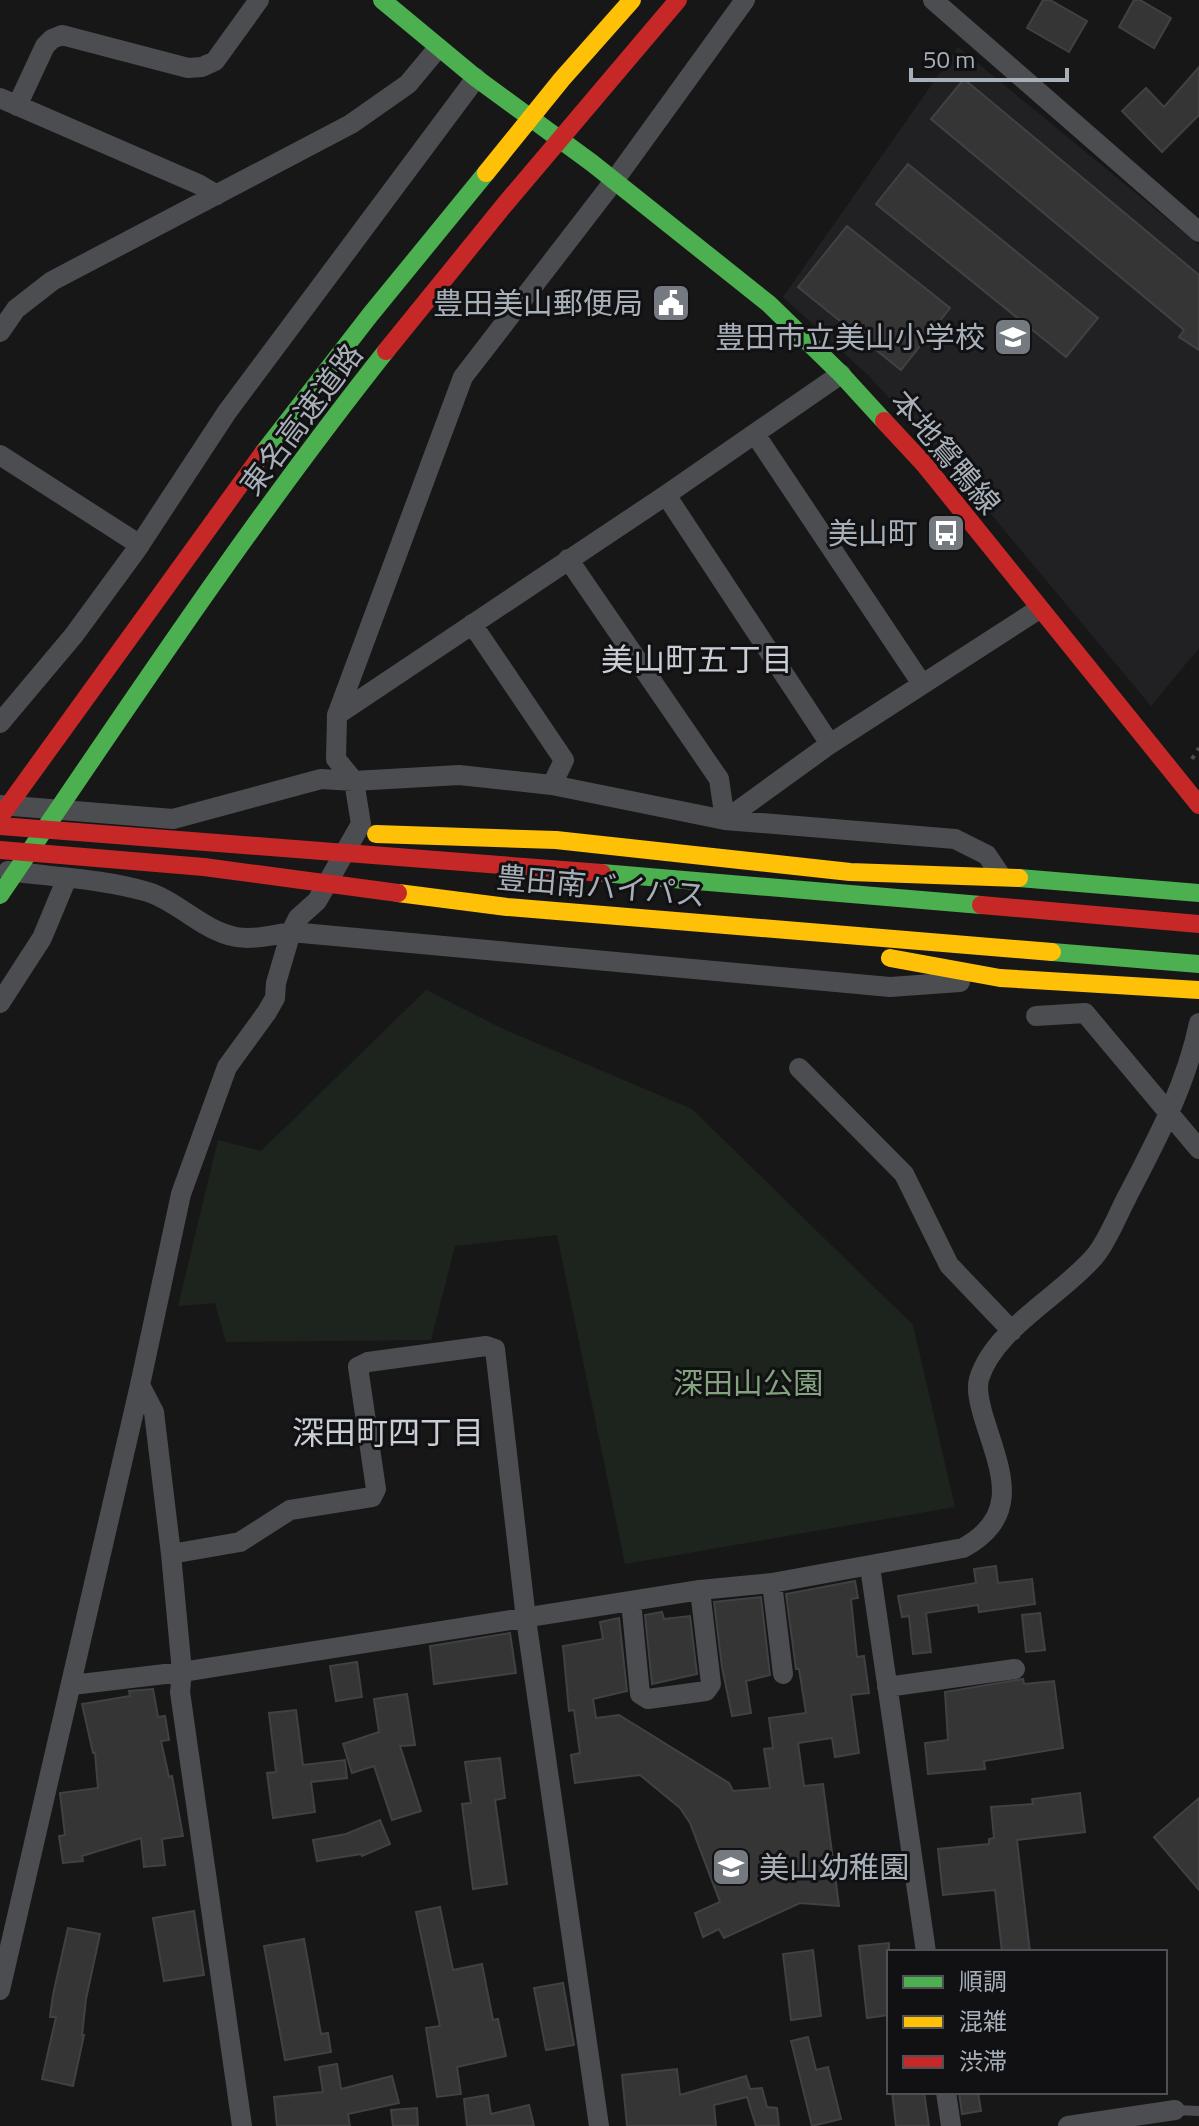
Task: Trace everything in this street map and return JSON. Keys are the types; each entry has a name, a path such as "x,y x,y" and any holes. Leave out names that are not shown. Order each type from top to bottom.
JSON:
{"main road":[{"name":"本地鴛鴨線","path":"382,0 438,48 592,163 769,304 841,374 924,464 1199,805"},
{"path":"562,79 624,0"},
{"name":"東名高速道路","path":"0,817 237,487 370,315 562,79 632,0"},
{"name":"東名高速道路","path":"0,895 265,512 340,410 469,248 678,0"},
{"name":"豊田南バイパス","path":"0,826 527,866 1199,924"},
{"path":"244,845 389,833 556,840 850,872 1001,876 1199,893"},
{"name":"豊田南バイパス","path":"0,850 204,867 507,907 1199,964"},
{"path":"311,882 392,903 624,936"},
{"path":"873,957 1000,978 1199,990"}],"street":[{"path":"217,195 8,102 52,39 62,35 188,68 202,67 215,61 259,0"},
{"path":"0,1990 72,1685 181,1194 227,1067 275,998 276,983 295,925 317,901 361,824 354,781 336,759 337,715 463,377 614,181 745,0"},
{"path":"933,0 1199,232"},
{"path":"0,332 16,309 52,281 351,124 408,84 438,48"},
{"path":"0,723 74,635 140,545 227,412 485,84"},
{"path":"337,715 841,374"},
{"path":"755,434 922,684"},
{"path":"0,455 140,545"},
{"path":"666,495 830,744"},
{"path":"568,559 719,779 725,820"},
{"path":"725,820 830,744 1039,609"},
{"path":"472,624 564,760 552,785"},
{"path":"0,805 173,819 321,779 354,781 459,775 552,785 725,820 955,839 987,855 1001,876"},
{"path":"0,871 137,889 159,896 213,928 234,936 251,937 295,925 890,987 1000,978"},
{"path":"0,1003 42,938 67,878"},
{"path":"1036,1016 1085,1013 1199,1149"},
{"path":"72,1685 182,1672 700,1590 772,1583 963,1548 983,1537 993,1525 1001,1507 1002,1486 977,1383 984,1365 1012,1331 1075,1278 1098,1252 1170,1113 1199,1023"},
{"path":"799,1068 904,1174 949,1265 1012,1331"},
{"path":"171,1554 240,1542 290,1510 372,1497 376,1489 358,1367 368,1362 486,1346 495,1349 526,1619 599,2126"},
{"path":"140,1385 154,1412 182,1672 180,1692 242,2126"},
{"path":"870,1567 926,1950"},
{"path":"772,1583 783,1674"},
{"path":"631,1601 640,1694 648,1699 706,1691 711,1684 700,1590"},
{"path":"887,1687 1015,1669"},
{"path":"946,2094 951,2126"},
{"path":"1068,2126 1175,2110"}],"lane":[{"path":"1175,2110 1199,2111"}],"shaded area":[{"name":"豊田市立美山小学校","path":"958,47 1199,245 1199,648 1151,706 959,476 870,377 783,297"}],"green space":[{"name":"深田山公園","path":"426,990 501,1028 692,1109 913,1325 955,1507 625,1564 557,1235 455,1246 431,1340 226,1342 215,1303 178,1306 218,1140 261,1151"}],"building":[{"path":"1043,0 1050,0 1087,21 1069,52 1027,28"},
{"path":"1134,0 1140,0 1171,18 1154,48 1119,27"},
{"path":"1199,67 1199,115 1162,152 1122,111 1146,88 1164,107"},
{"path":"964,79 1199,275 1199,350 1179,337 1184,330 931,119"},
{"path":"908,164 1098,318 1066,357 876,204"},
{"path":"847,226 950,308 901,370 798,287"},
{"path":"996,1566 998,1583 1032,1579 1035,1604 979,1612 978,1605 926,1613 931,1652 913,1654 909,1616 902,1617 898,1596 976,1583 974,1569"},
{"path":"855,1581 858,1598 851,1599 857,1657 864,1656 869,1693 851,1695 859,1753 835,1757 832,1738 798,1743 804,1786 823,1784 839,1906 800,1903 724,1938 719,1929 703,1937 695,1913 720,1902 690,1823 680,1808 640,1775 575,1783 571,1755 580,1753 574,1710 569,1711 563,1646 603,1639 600,1622 619,1618 627,1691 593,1699 596,1718 619,1715 729,1783 733,1791 770,1788 764,1749 773,1748 769,1718 806,1713 799,1669 796,1669 786,1594"},
{"path":"761,1597 770,1675 746,1681 751,1713 732,1716 714,1602"},
{"path":"662,1612 664,1619 690,1616 697,1674 652,1684 645,1615"},
{"path":"1040,1613 1045,1650 1026,1652 1022,1615"},
{"path":"510,1633 516,1673 434,1684 430,1646"},
{"path":"357,1662 362,1697 336,1701 330,1666"},
{"path":"1023,1679 1024,1684 1054,1681 1063,1748 984,1761 985,1769 928,1774 925,1743 948,1740 945,1692"},
{"path":"153,1689 158,1717 165,1716 169,1740 161,1741 169,1777 172,1776 183,1836 162,1839 165,1865 144,1867 141,1838 82,1856 83,1861 63,1863 59,1836 65,1835 60,1793 98,1788 95,1753 82,1704 130,1696 129,1691"},
{"path":"407,1694 415,1745 400,1746 421,1811 392,1820 374,1766 352,1773 343,1744 379,1732 374,1699"},
{"path":"296,1710 303,1765 345,1760 347,1778 311,1782 315,1812 273,1818 267,1773 276,1772 269,1713"},
{"path":"500,1758 505,1798 495,1800 507,1884 473,1889 462,1804 471,1803 465,1762"},
{"path":"1080,1793 1085,1832 1017,1840 1030,1950 1002,1950 995,1890 943,1895 938,1849 989,1844 989,1839 994,1838 991,1807 1033,1804 1032,1799"},
{"path":"1199,1798 1199,1890 1154,1837"},
{"path":"380,1820 390,1844 362,1856 317,1861 313,1840 346,1834"},
{"path":"440,1907 453,1970 482,1964 493,2020 498,2019 506,2056 457,2067 461,2094 437,2097 426,2028 440,2026 416,1912"},
{"path":"194,1911 204,1975 164,1981 153,1918"},
{"path":"68,1928 100,1934 86,1999 84,2035 73,2086 42,2079 56,2017 50,2017 53,1995"},
{"path":"304,1939 321,2034 328,2033 331,2052 285,2060 264,1946"},
{"path":"889,1943 887,2015 867,2018 859,1946"},
{"path":"813,1950 821,2016 791,2020 783,1954"},
{"path":"563,1983 574,2045 546,2050 534,1988"},
{"path":"808,2037 816,2070 828,2067 841,2119 812,2126 791,2041"},
{"path":"337,2064 341,2089 392,2076 399,2103 348,2114 350,2126 277,2126 274,2097 323,2092 319,2067"},
{"path":"677,2069 680,2095 746,2076 750,2089 762,2088 767,2107 777,2108 779,2126 756,2126 747,2097 714,2105 716,2126 627,2126 622,2075"},
{"path":"892,2094 924,2094 929,2126 896,2126"},
{"path":"959,2094 978,2094 981,2111 962,2114"},
{"path":"488,2095 491,2114 529,2105 534,2126 467,2126 464,2099"},
{"path":"417,2108 418,2126 393,2126 391,2110"}],"traffic: fast":[{"path":"382,0 476,78 592,163 769,304 884,421"},
{"path":"263,453 486,173"},
{"path":"0,895 236,551 386,351"},
{"path":"602,873 981,905"},
{"path":"1019,878 1199,893"},
{"path":"1052,952 1199,964"}],"traffic: slow":[{"path":"486,173 562,79 632,0"},
{"path":"376,834 556,840 850,872 1019,878"},
{"path":"398,893 507,907 1052,952"},
{"path":"890,958 1000,978 1199,990"}],"traffic: jam":[{"path":"386,351 506,203 678,0"},
{"path":"884,421 924,464 1199,805"},
{"path":"0,817 263,453"},
{"path":"0,826 602,873"},
{"path":"0,850 204,867 398,893"},
{"path":"981,905 1199,924"}],"place":[{"name":"豊田美山郵便局","path":"671,303"},
{"name":"豊田市立美山小学校","path":"1013,337"},
{"name":"美山町","path":"946,533"},
{"name":"美山幼稚園","path":"731,1867"}],"district":[{"name":"美山町五丁目","path":"697,659"},
{"name":"深田町四丁目","path":"388,1432"}]}
